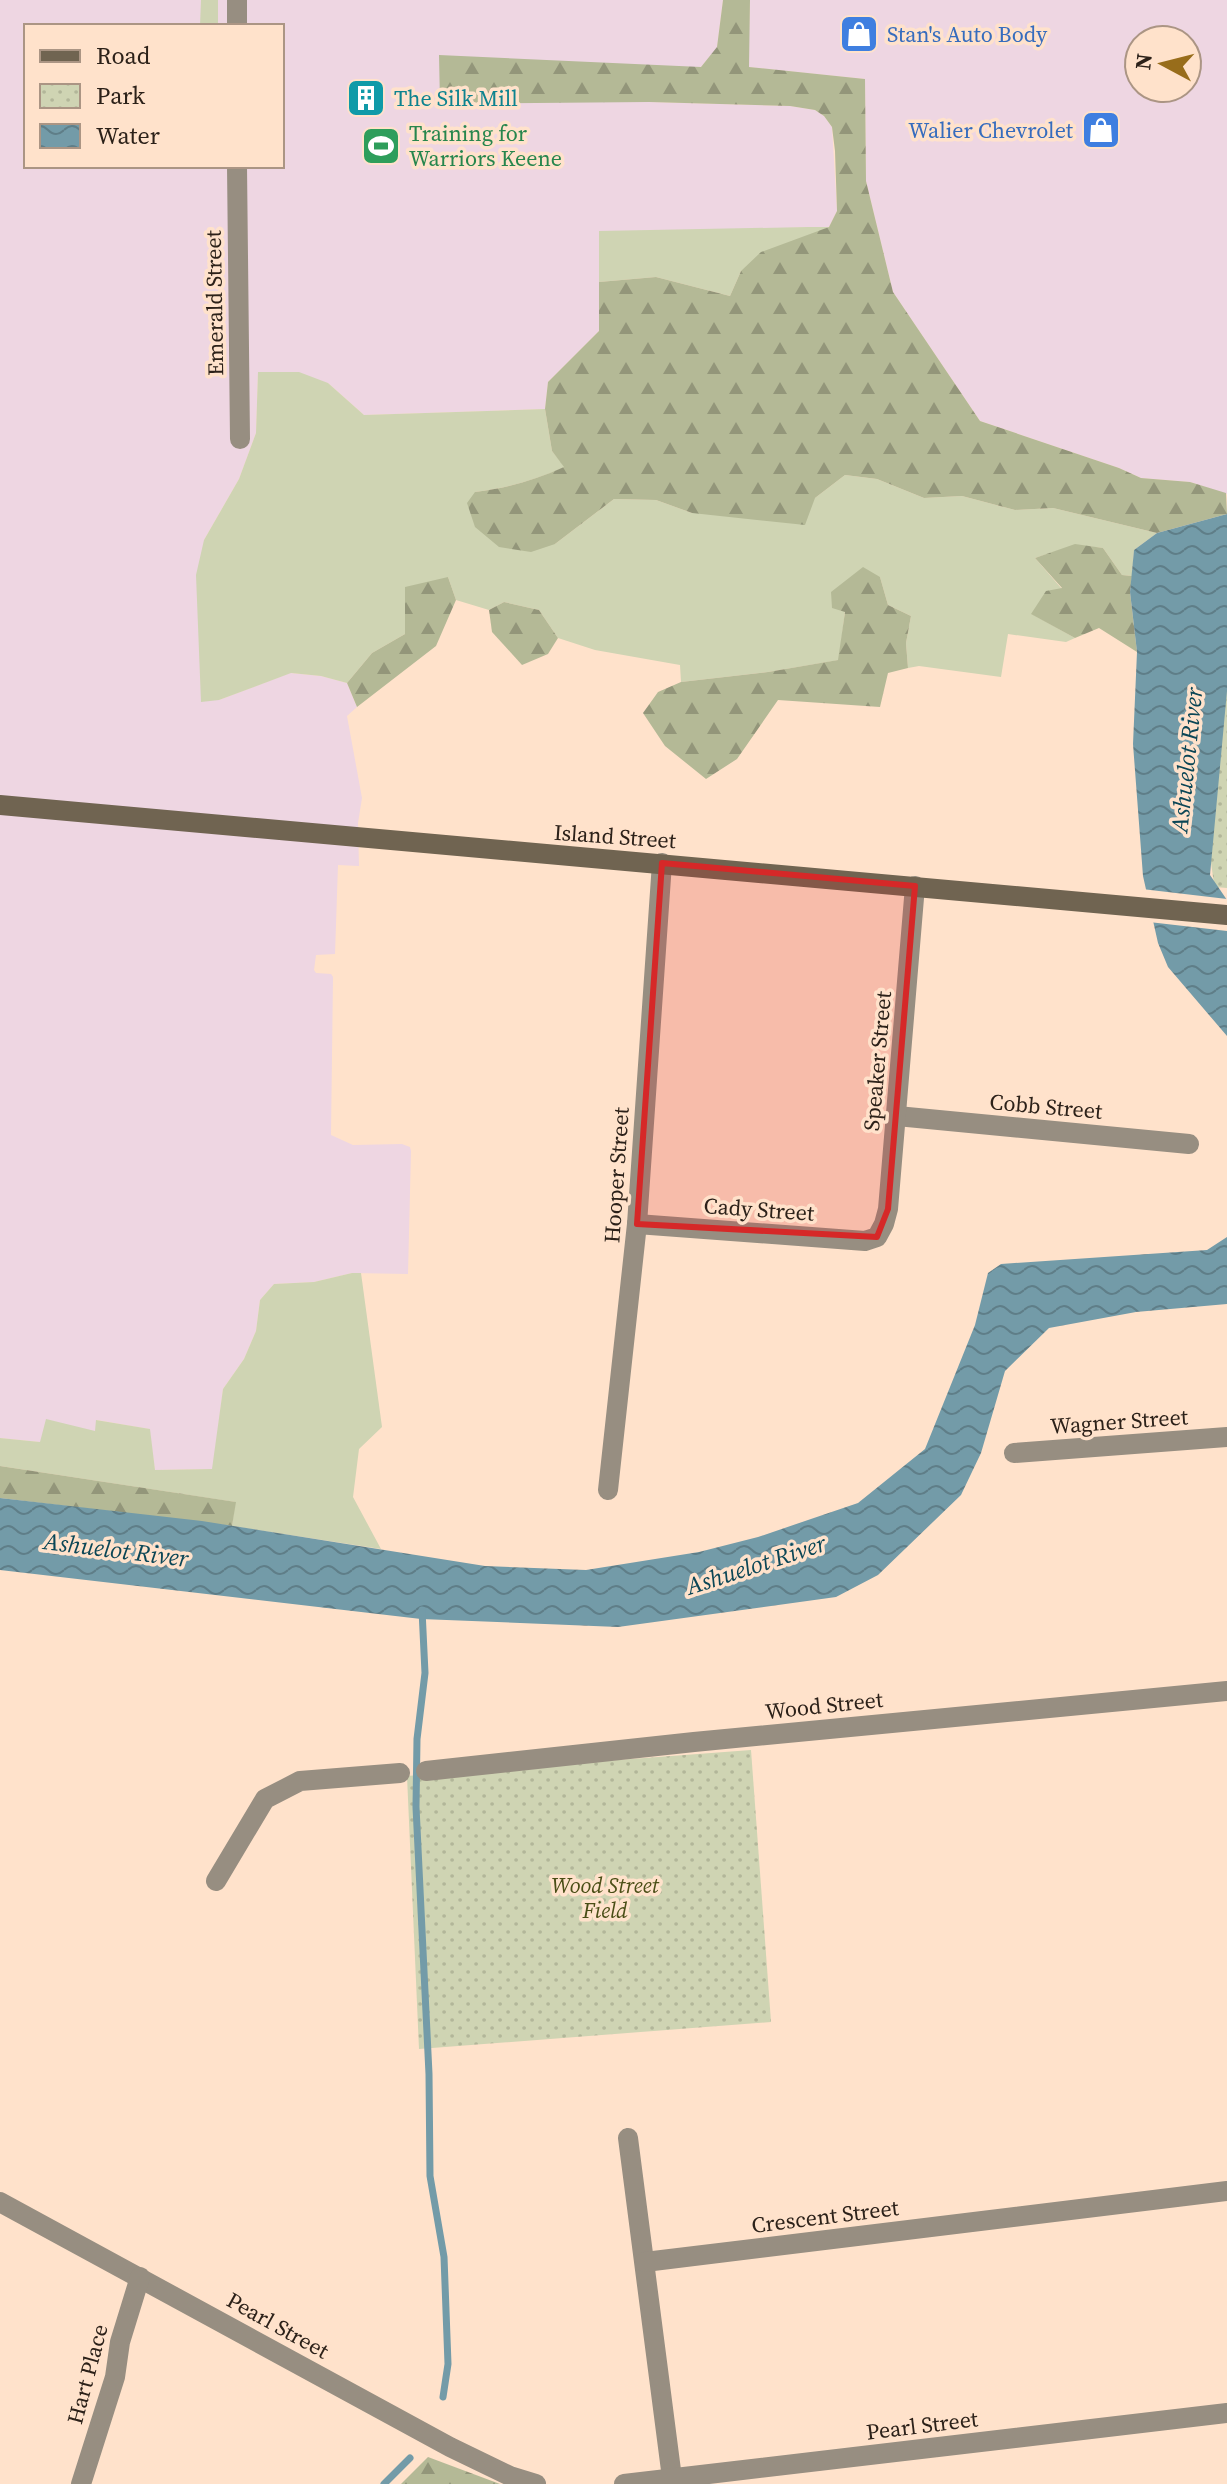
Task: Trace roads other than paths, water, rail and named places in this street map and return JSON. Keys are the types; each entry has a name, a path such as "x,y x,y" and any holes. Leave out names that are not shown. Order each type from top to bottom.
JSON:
{"street":[{"path":"237,0 237,24"},
{"name":"Emerald Street","path":"237,168 240,439"},
{"name":"Island Street","path":"0,805 1227,915"},
{"name":"Hooper Street","path":"608,1490 637,1224 662,863"},
{"name":"Speaker Street","path":"877,1237 888,1209 915,886"},
{"name":"Cobb Street","path":"897,1116 1189,1144"},
{"name":"Cady Street","path":"637,1224 865,1241 877,1237"},
{"name":"Wagner Street","path":"1014,1453 1227,1437"},
{"name":"Wood Street","path":"426,1771 1227,1691"},
{"path":"216,1881 265,1799 300,1781 400,1773"},
{"path":"628,2138 672,2478"},
{"name":"Crescent Street","path":"645,2262 1227,2191"},
{"name":"Pearl Street","path":"0,2202 450,2447 534,2484"},
{"name":"Hart Place","path":"81,2484 115,2377 120,2342 140,2277"},
{"name":"Pearl Street","path":"624,2484 1227,2413"}],"water":[{"name":"Ashuelot River","path":"1227,514 1227,691 1210,875 1227,900 1227,1036 1168,967 1158,943 1143,876 1133,744 1137,652 1130,592 1134,550 1157,533"},
{"name":"Ashuelot River","path":"1227,1237 1227,1304 1136,1312 1049,1328 1005,1371 981,1453 961,1495 878,1575 836,1597 618,1627 421,1619 0,1570 0,1498 202,1521 485,1566 586,1570 699,1552 758,1537 858,1503 925,1449 975,1325 988,1273 1001,1264 1207,1250"}],"waterway":[{"path":"422,1610 425,1673 417,1739 416,1807 429,2074 430,2176 444,2257 448,2364 443,2397"},
{"path":"384,2484 410,2458"}],"place":[{"name":"Stan's Auto Body","path":"859,34"},
{"name":"The Silk Mill","path":"366,98"},
{"name":"Walier Chevrolet","path":"1101,130"},
{"name":"Training for Warriors Keene","path":"381,146"}],"park label":[{"name":"Wood Street Field","path":"605,1898"}]}
